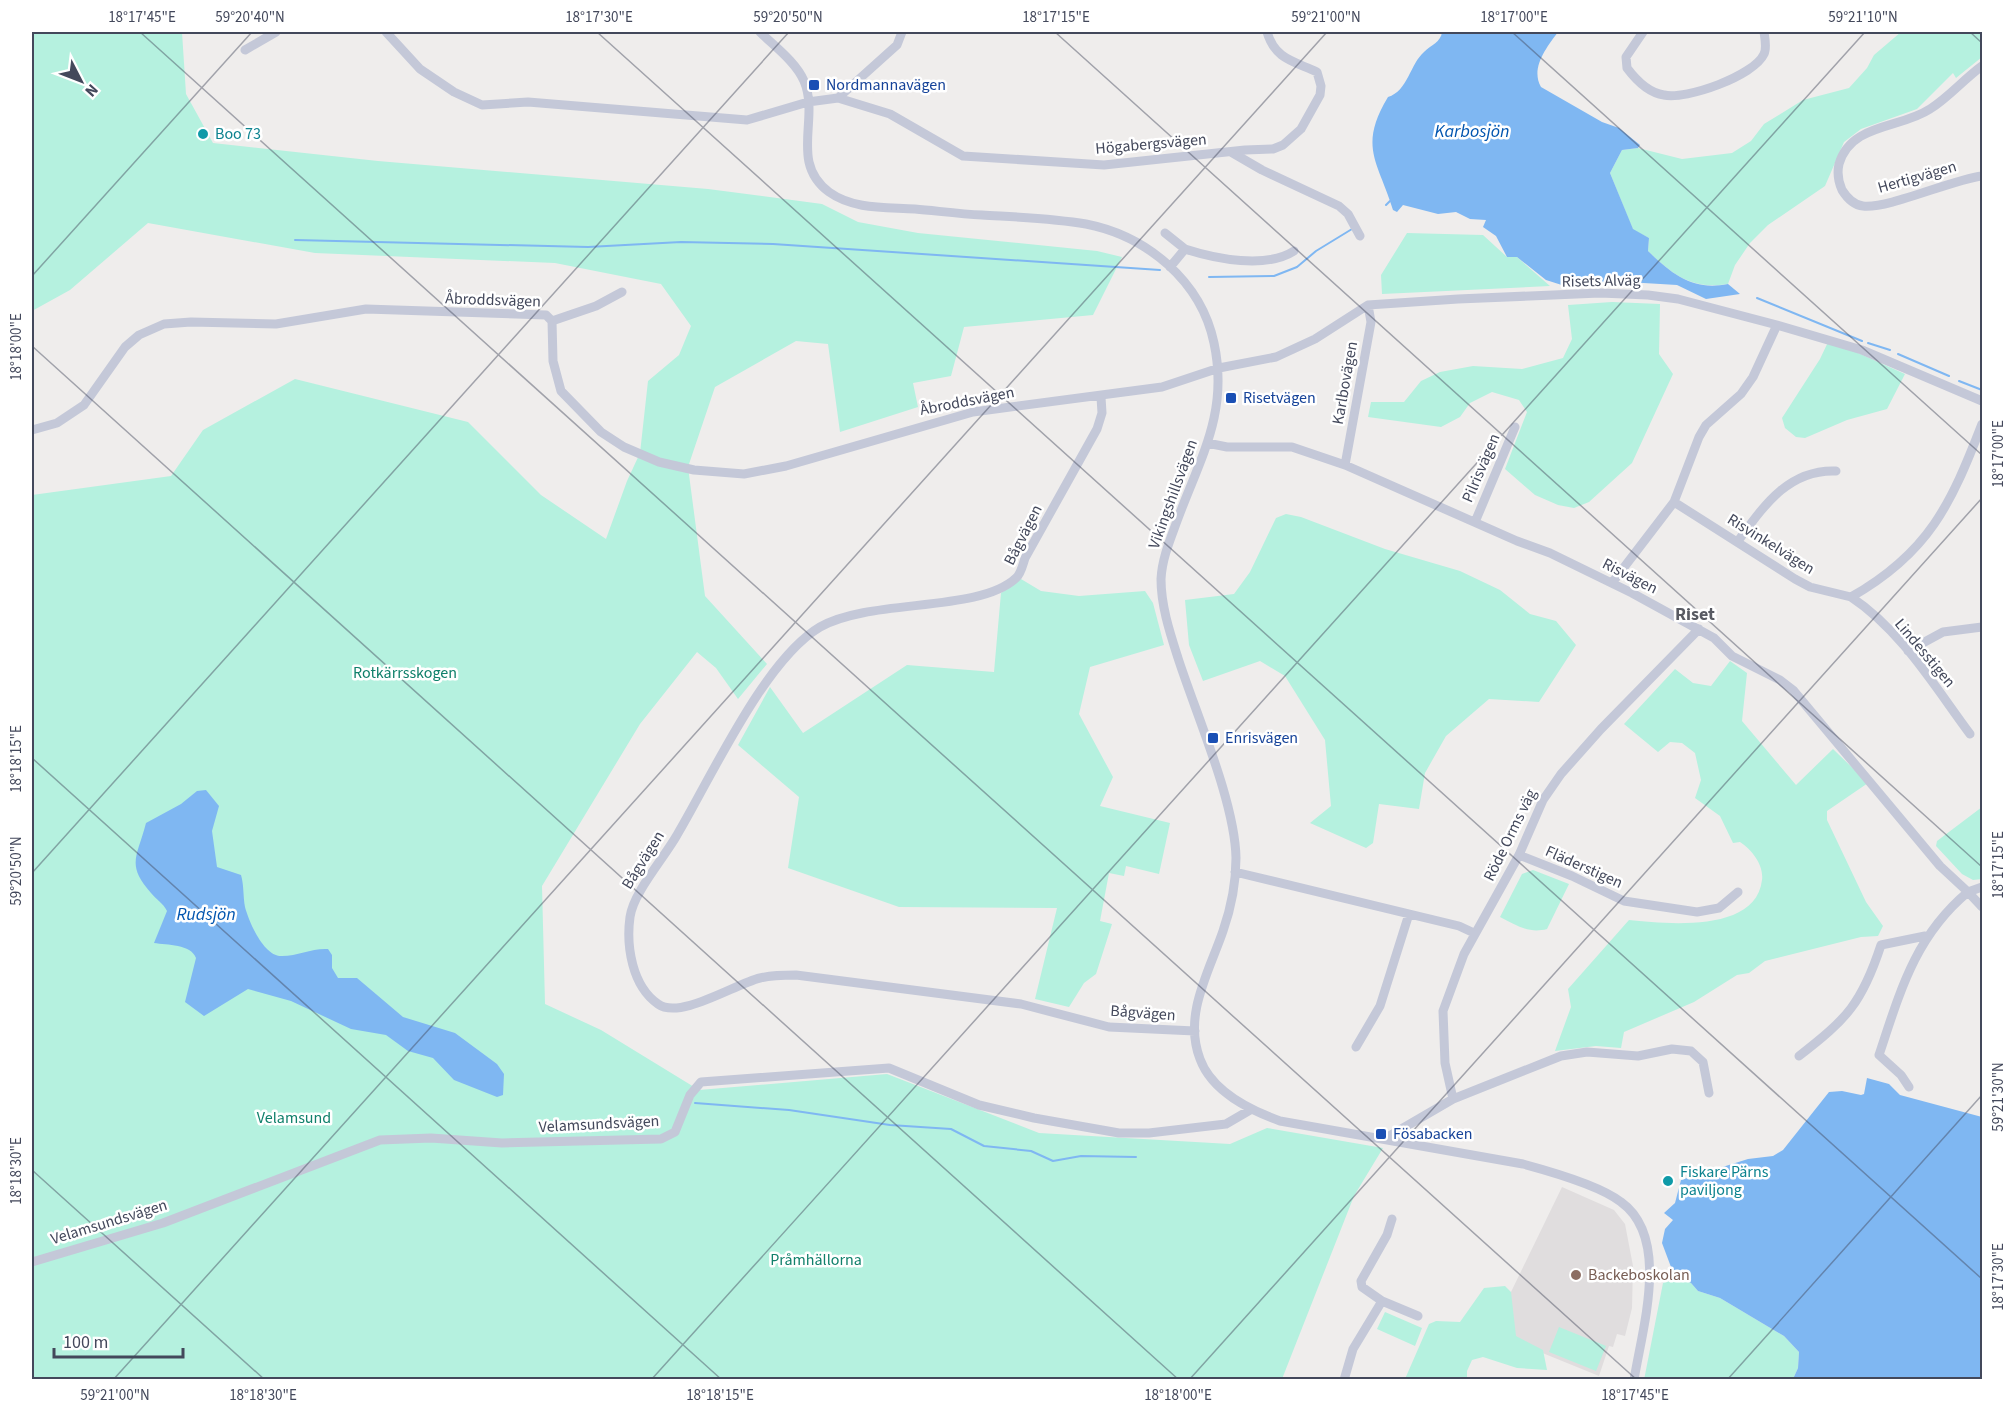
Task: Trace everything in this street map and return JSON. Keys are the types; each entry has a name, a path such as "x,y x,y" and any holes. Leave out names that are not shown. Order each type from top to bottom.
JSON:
{"street":[{"path":"245,50 276,32"},
{"path":"386,32 420,69 454,92 482,105 528,102 747,120 808,102"},
{"name":"Vikingshillsvägen","path":"759,32 798,71 804,81 808,102 807,160 813,174 825,188 848,202 1085,224 1133,240 1170,267 1186,283 1202,307 1212,333 1219,368 1218,404 1207,443 1171,537 1161,580 1168,628 1226,802 1235,843 1235,872 1225,926 1197,1002 1195,1031 1200,1059 1207,1071 1250,1110 1280,1121 1386,1138 1544,1169 1621,1202 1641,1229 1650,1259 1634,1380"},
{"path":"838,98 897,45 902,32"},
{"name":"Högabergsvägen","path":"808,102 838,98 890,114 963,156 1104,165 1273,149 1283,145 1301,129 1320,95 1321,87 1317,72 1278,54 1271,46 1267,32"},
{"path":"1643,32 1630,49 1626,64 1638,81 1658,94 1675,96 1721,84 1758,63 1766,51 1764,32"},
{"name":"Hertigvägen","path":"1983,66 1929,110 1855,140 1841,158 1838,179 1844,192 1853,203 1864,206 1881,205 1941,185 1983,176"},
{"path":"1231,152 1262,170 1340,206 1353,221 1360,236"},
{"path":"1165,233 1185,249 1208,255 1244,260 1274,260 1294,251"},
{"path":"1170,267 1185,249"},
{"path":"552,321 596,306 622,292"},
{"name":"Risets Alväg","path":"1219,368 1257,362 1296,350 1368,305 1600,293 1648,295 1777,324 1881,358 1983,401"},
{"name":"Karlbovägen","path":"1345,465 1371,322 1368,305"},
{"name":"Åbroddsvägen","path":"32,430 57,423 84,405 125,347 139,335 164,324 191,322 276,324 366,309 546,315 552,321 556,377 561,391 582,415 624,447 659,462 694,470 758,473 973,412 1101,397 1162,387 1219,368"},
{"path":"1612,583 1674,502 1699,436 1706,425 1731,405 1747,385 1777,324"},
{"name":"Bågvägen","path":"1101,397 1102,412 1097,429 1025,558 1018,577 1002,588 975,597 897,607 841,619 821,627 790,651 758,696 672,843 639,892 630,917 630,952 636,976 648,994 661,1006 674,1009 759,978 788,975 1021,1004 1109,1027 1195,1031"},
{"path":"1851,597 1890,571 1934,526 1961,478 1983,424"},
{"name":"Pilrisvägen","path":"1475,522 1515,427"},
{"name":"Risvägen","path":"1207,443 1227,447 1292,447 1345,465 1550,553 1699,629 1714,638 1732,656 1780,680 1793,690 1909,831 1940,866 1983,907"},
{"path":"1738,541 1767,502 1781,489 1808,476 1836,471"},
{"name":"Risvinkelvägen","path":"1674,502 1810,587 1851,597"},
{"name":"Lindesstigen","path":"1851,597 1908,651 1970,734"},
{"path":"1908,651 1942,632 1983,627"},
{"name":"Röde Orms väg","path":"1453,1099 1445,1063 1443,1011 1474,933 1519,855 1550,788 1601,729 1699,629"},
{"name":"Fläderstigen","path":"1519,855 1572,876 1624,901 1640,904 1697,912 1719,908 1738,892"},
{"path":"1235,872 1458,926 1474,933"},
{"path":"1909,1087 1902,1075 1880,1055 1899,995 1925,936 1951,906 1968,892 1983,887"},
{"path":"1356,1047 1380,1006 1409,914"},
{"path":"1799,1056 1839,1025 1852,1010 1881,945 1925,936"},
{"path":"1386,1138 1453,1099 1561,1056 1587,1052 1638,1056 1672,1050 1691,1051 1697,1054 1703,1062 1709,1093"},
{"name":"Velamsundsvägen","path":"32,1262 163,1223 380,1140 430,1138 502,1143 661,1139 675,1132 690,1095 701,1082 889,1068 979,1105 1040,1120 1119,1133 1149,1133 1226,1125 1250,1110"},
{"path":"1392,1219 1361,1281 1362,1287 1383,1301 1418,1317"},
{"path":"1344,1380 1353,1349 1383,1301"}],"shaded area":[{"name":"Backeboskolan","path":"1562,1187 1614,1210 1625,1224 1633,1266 1632,1308 1625,1336 1617,1334 1613,1347 1609,1346 1599,1376 1496,1334 1511,1292"}],"green space":[{"name":"Velamsund","path":"32,32 182,32 186,94 213,143 378,161 708,189 822,204 858,222 918,233 1097,251 1122,257 1093,315 964,327 951,376 913,383 918,407 840,432 828,344 796,341 715,387 688,467 705,596 767,664 738,699 716,668 697,652 640,724 542,886 545,1004 601,1030 699,1090 887,1074 1039,1133 1230,1144 1267,1128 1383,1148 1354,1196 1282,1379 32,1379 32,495 171,476 203,430 295,379 468,422 541,495 606,539 640,453 648,381 679,355 691,326 661,284 555,263 315,253 148,223 70,290 32,311"},
{"path":"1901,32 1982,32 1982,57 1956,78 1953,73 1917,109 1861,129 1844,142 1825,186 1768,225 1750,243 1735,265 1728,284 1693,283 1675,274 1648,251 1649,238 1633,230 1610,173 1622,150 1638,148 1682,159 1732,153 1751,141 1764,124 1803,100 1849,88 1867,68 1874,55"},
{"path":"1407,233 1483,235 1507,257 1517,257 1550,286 1382,294 1381,275"},
{"path":"1612,302 1660,304 1659,354 1673,374 1632,463 1589,502 1574,508 1558,505 1535,495 1505,469 1527,412 1519,400 1492,392 1470,403 1460,417 1441,427 1368,417 1371,402 1404,402 1421,381 1440,372 1473,366 1522,369 1563,358 1572,339 1568,305"},
{"path":"1829,340 1905,374 1887,409 1847,420 1805,438 1796,437 1785,428 1782,418 1820,359"},
{"path":"1286,514 1301,517 1385,549 1460,571 1500,590 1530,614 1556,621 1576,645 1539,702 1489,699 1446,736 1425,773 1419,809 1379,804 1373,843 1366,848 1310,823 1331,806 1325,740 1285,676 1260,661 1203,681 1189,645 1185,600 1234,594 1250,572 1276,518"},
{"path":"1021,579 1041,591 1079,596 1145,591 1153,603 1164,645 1090,667 1079,714 1113,777 1100,806 1170,823 1159,874 1126,866 1124,876 1109,873 1100,921 1112,924 1096,974 1084,983 1069,1007 1035,999 1057,908 899,907 788,868 799,797 738,745 770,687 803,733 907,665 994,672 1001,593"},
{"path":"1730,661 1747,673 1742,721 1796,785 1833,749 1868,783 1827,811 1827,820 1866,902 1883,926 1878,936 1861,937 1765,961 1749,973 1737,975 1694,1002 1624,1032 1621,1048 1596,1046 1555,1051 1571,1007 1568,989 1629,920 1665,923 1708,921 1727,917 1744,909 1756,897 1762,874 1756,858 1740,842 1733,843 1720,816 1695,798 1701,780 1695,753 1682,743 1670,742 1658,752 1624,724 1675,669 1693,683 1711,686"},
{"path":"1982,807 1982,879 1973,880 1962,874 1936,846 1937,841"},
{"path":"1533,870 1569,884 1547,929 1523,928 1500,917 1522,874"},
{"path":"1674,1275 1691,1283 1698,1291 1720,1298 1784,1336 1799,1352 1798,1368 1793,1379 1644,1380 1663,1283"},
{"path":"1505,1286 1511,1292 1516,1336 1543,1350 1547,1370 1517,1368 1483,1357 1472,1360 1467,1371 1467,1379 1405,1379 1429,1324 1436,1321 1460,1322 1484,1288"},
{"path":"1385,1312 1422,1328 1415,1346 1377,1329"},
{"path":"1559,1327 1606,1346 1596,1371 1549,1352"}],"water":[{"name":"Karbosjön","path":"1442,32 1558,32 1541,58 1537,72 1538,80 1541,87 1602,122 1619,128 1640,145 1638,148 1622,150 1610,173 1633,229 1649,238 1648,251 1684,279 1704,285 1728,284 1740,294 1706,299 1677,285 1627,282 1568,287 1546,280 1517,257 1507,257 1496,236 1483,227 1486,220 1470,219 1456,212 1438,214 1403,205 1397,212 1393,210 1374,154 1372,142 1374,129 1388,97 1400,89 1419,57 1438,41"},
{"name":"Rudsjön","path":"206,790 219,806 212,831 217,867 241,875 245,907 263,945 275,955 282,956 328,949 332,955 332,968 338,978 357,978 403,1017 455,1033 497,1064 504,1074 503,1095 497,1097 454,1080 433,1058 408,1051 386,1035 351,1029 291,1001 248,989 204,1016 185,1002 196,958 193,953 184,948 154,943 167,911 138,875 136,860 146,823 181,804 197,791"},
{"path":"1867,1078 1889,1084 1900,1095 1982,1117 1982,1379 1829,1380 1825,1377 1822,1379 1793,1379 1798,1368 1799,1352 1784,1336 1720,1298 1698,1291 1691,1283 1674,1275 1662,1243 1665,1229 1673,1220 1664,1213 1675,1203 1681,1180 1748,1159 1773,1156 1783,1150 1829,1092 1864,1094"}],"waterway":[{"path":"1386,205 1390,201"},
{"path":"1209,277 1274,276 1297,267 1316,251 1352,229"},
{"path":"295,240 588,247 681,242 773,244 1160,270"},
{"path":"1757,298 1862,341"},
{"path":"1868,343 1890,350"},
{"path":"1898,354 1949,376"},
{"path":"1959,381 1982,390"},
{"path":"695,1103 789,1110 890,1125 951,1129 984,1146 1031,1151 1053,1161 1081,1156 1136,1157"}],"place":[{"name":"Nordmannavägen","path":"814,85"},
{"name":"Boo 73","path":"203,134"},
{"name":"Risetvägen","path":"1231,398"},
{"name":"Enrisvägen","path":"1213,738"},
{"name":"Fösabacken","path":"1381,1134"},
{"name":"Fiskare Pärns paviljong","path":"1668,1181"},
{"name":"Backeboskolan","path":"1576,1275"}],"district":[{"name":"Riset","path":"1695,614"}],"park label":[{"name":"Rotkärrsskogen","path":"405,673"},
{"name":"Pråmhällorna","path":"816,1260"}]}
